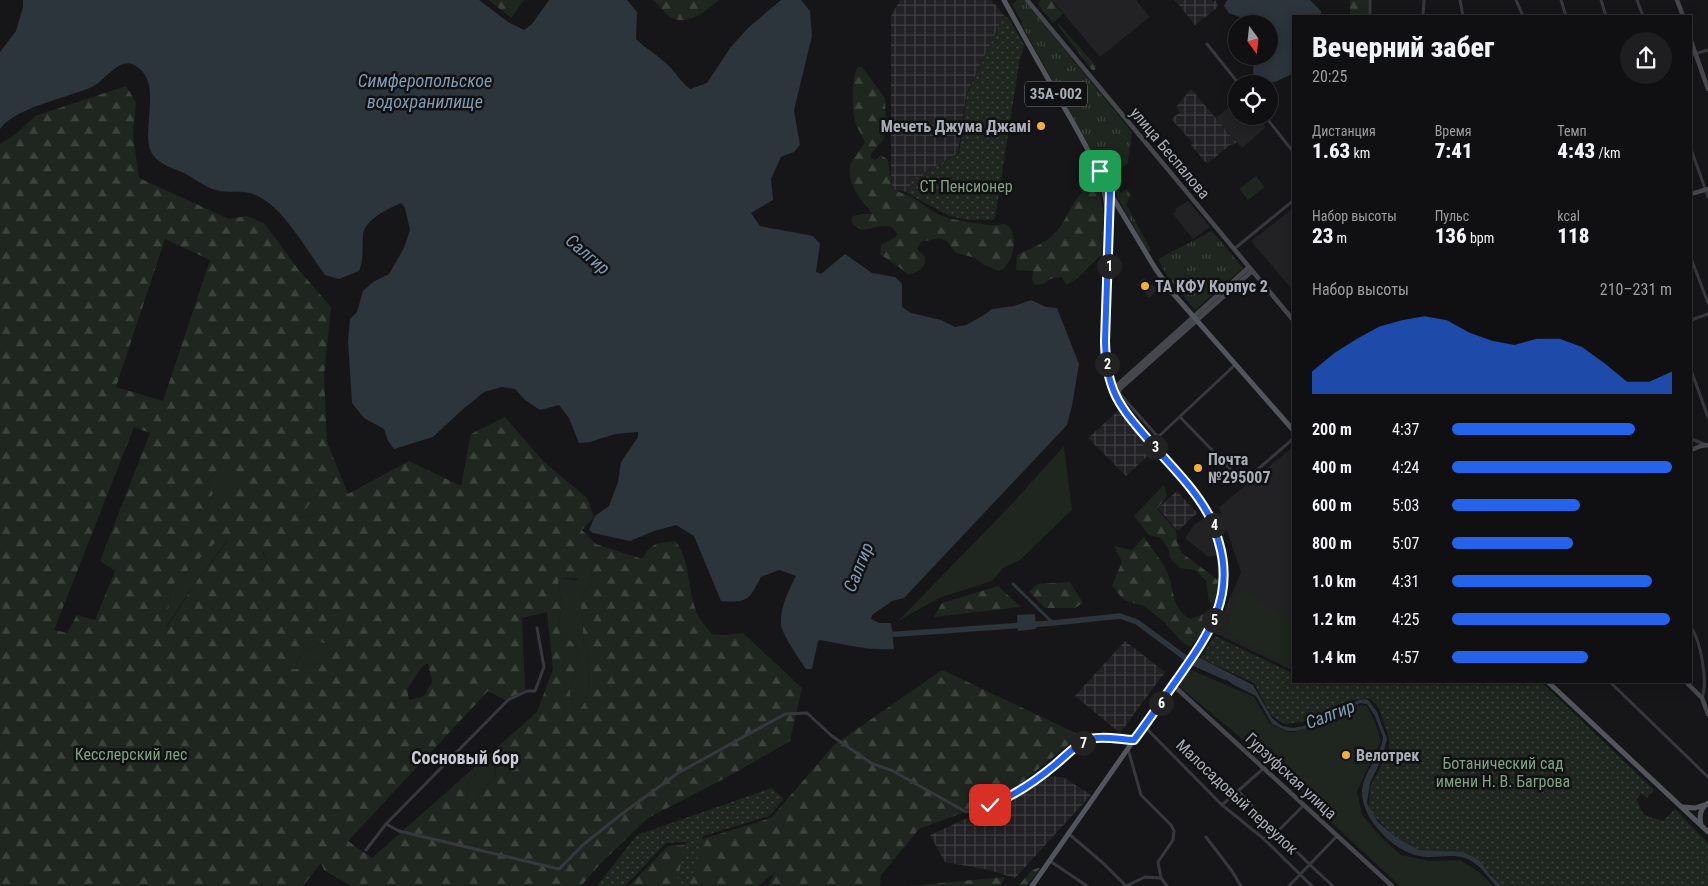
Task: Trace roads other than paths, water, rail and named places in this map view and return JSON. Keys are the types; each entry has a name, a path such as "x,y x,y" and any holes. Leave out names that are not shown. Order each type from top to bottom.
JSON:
{"main road":[{"name":"35А-002","path":"1004,0 1085,147 1110,187"},
{"name":"улица Беспалова","path":"1027,0 1188,196 1292,319"},
{"path":"1677,0 1683,15"},
{"path":"1693,55 1708,89"},
{"name":"35А-002","path":"1085,147 1105,194 1107,208 1103,344 1105,369 1112,390"},
{"path":"1097,172 1164,282 1292,428"},
{"path":"1032,886 1196,653 1211,629 1221,602 1224,575 1222,551 1204,506 1119,403 1112,390 1105,341 1110,187"},
{"path":"1110,187 1133,231"},
{"path":"1692,194 1707,189"},
{"path":"1112,390 1250,269"},
{"path":"1119,403 1119,393 1123,386 1195,318"},
{"path":"1692,450 1708,445"},
{"path":"1549,683 1708,832"},
{"path":"1687,683 1702,698 1708,714"},
{"name":"Гурзуфская улица","path":"1173,685 1392,886"},
{"path":"1683,807 1695,808 1706,804"},
{"path":"1701,826 1701,811 1706,804"}],"street":[{"path":"1370,0 1370,15"},
{"path":"1423,15 1424,0"},
{"path":"1460,0 1463,15"},
{"path":"1516,0 1523,15"},
{"path":"1561,0 1566,15"},
{"path":"1601,0 1606,15"},
{"path":"1637,0 1643,15"},
{"path":"1207,44 1232,75"},
{"path":"1693,55 1708,50"},
{"path":"1272,125 1292,150"},
{"path":"1692,152 1707,189 1708,197"},
{"path":"1234,249 1290,203 1292,206"},
{"path":"1692,261 1708,302"},
{"path":"1692,320 1708,314"},
{"path":"1119,393 1158,437 1236,365"},
{"path":"1692,373 1708,417"},
{"path":"1180,417 1243,482 1292,440"},
{"path":"1692,439 1708,445"},
{"path":"366,850 386,824 508,700 527,691 536,691 544,667 536,628"},
{"path":"1692,629 1698,638 1705,665 1706,690 1702,698"},
{"path":"1611,683 1708,777"},
{"path":"386,824 399,831 559,869 584,844 678,772 785,714 807,713 832,736 871,762 892,771 966,812 1005,799 1056,764 1072,750 1089,740 1099,738 1134,740"},
{"name":"Малосадовый переулок","path":"1144,726 1222,805 1264,838 1312,886"},
{"path":"1128,749 1141,795 1174,830 1173,840 1159,859 1161,878 1166,886"},
{"path":"1222,805 1264,767"},
{"path":"1238,791 1310,866 1333,886"},
{"path":"1264,838 1276,831 1304,805"},
{"path":"1068,834 1126,886 1145,878 1161,878"},
{"path":"1289,886 1338,836"},
{"path":"1206,837 1232,870 1239,886"},
{"path":"1050,861 1087,886"}],"water":[{"name":"Симферопольское водохранилище","path":"23,0 479,0 508,22 524,30 532,24 549,0 627,0 637,12 636,39 664,61 690,89 707,83 730,48 748,28 781,0 801,0 810,11 812,36 794,110 800,145 794,152 781,157 771,179 773,200 751,213 760,226 813,236 820,244 816,272 821,274 845,254 872,273 895,277 902,284 902,307 911,313 941,320 955,327 966,325 992,309 1014,306 1031,300 1046,307 1057,308 1079,364 1067,425 904,598 892,601 872,615 871,619 879,623 891,623 894,649 866,648 820,640 818,641 812,669 806,669 787,640 781,624 783,605 796,576 779,570 761,577 747,598 737,601 721,601 694,536 676,525 654,531 630,541 593,533 589,530 595,516 609,506 618,482 621,462 638,437 638,432 615,434 590,442 579,443 569,418 559,405 540,410 525,400 515,389 502,387 484,392 433,437 394,449 388,441 384,429 364,418 352,403 348,341 350,319 357,312 363,291 373,282 389,274 404,248 410,230 405,208 401,203 378,215 368,224 363,235 361,267 359,271 339,279 325,275 289,223 272,205 250,193 212,189 156,159 149,146 149,85 144,74 130,63 118,66 92,87 18,115 0,129 0,52 16,31 23,7"},
{"path":"1227,0 1310,0 1321,11 1321,15 1292,15 1292,74 1278,81 1278,75 1253,75 1253,68 1254,65 1278,65 1278,15 1234,15 1229,13 1224,6"},
{"path":"1035,614 1036,629 1018,631 1017,615"},
{"path":"1198,657 1253,685 1272,718 1282,726 1293,728 1303,726 1340,711 1358,700 1366,699 1369,701 1377,712 1387,739 1382,758 1370,783 1367,803 1378,822 1398,839 1419,850 1463,852 1479,860 1490,875 1502,886 1496,886 1470,860 1454,856 1425,857 1409,853 1399,848 1380,832 1367,812 1363,801 1362,791 1365,777 1379,751 1383,737 1375,716 1367,704 1360,703 1333,719 1311,727 1287,731 1272,724 1256,696 1234,685 1210,668 1192,665"}],"waterway":[{"path":"1013,584 1053,623"},
{"name":"Салгир","path":"885,635 1053,623 1120,616 1137,622 1191,662 1225,677"}],"place":[{"name":"Мечеть Джума Джамі","path":"1041,126"},
{"name":"ТА КФУ Корпус 2","path":"1145,286"},
{"name":"Почта №295007","path":"1198,468"},
{"name":"Велотрек","path":"1346,755"}],"district":[{"name":"Сосновый бор","path":"465,757"}],"park label":[{"name":"СТ Пенсионер","path":"966,186"},
{"name":"Кесслерский лес","path":"131,754"},
{"name":"Ботанический сад имени Н. В. Багрова","path":"1503,772"}]}
